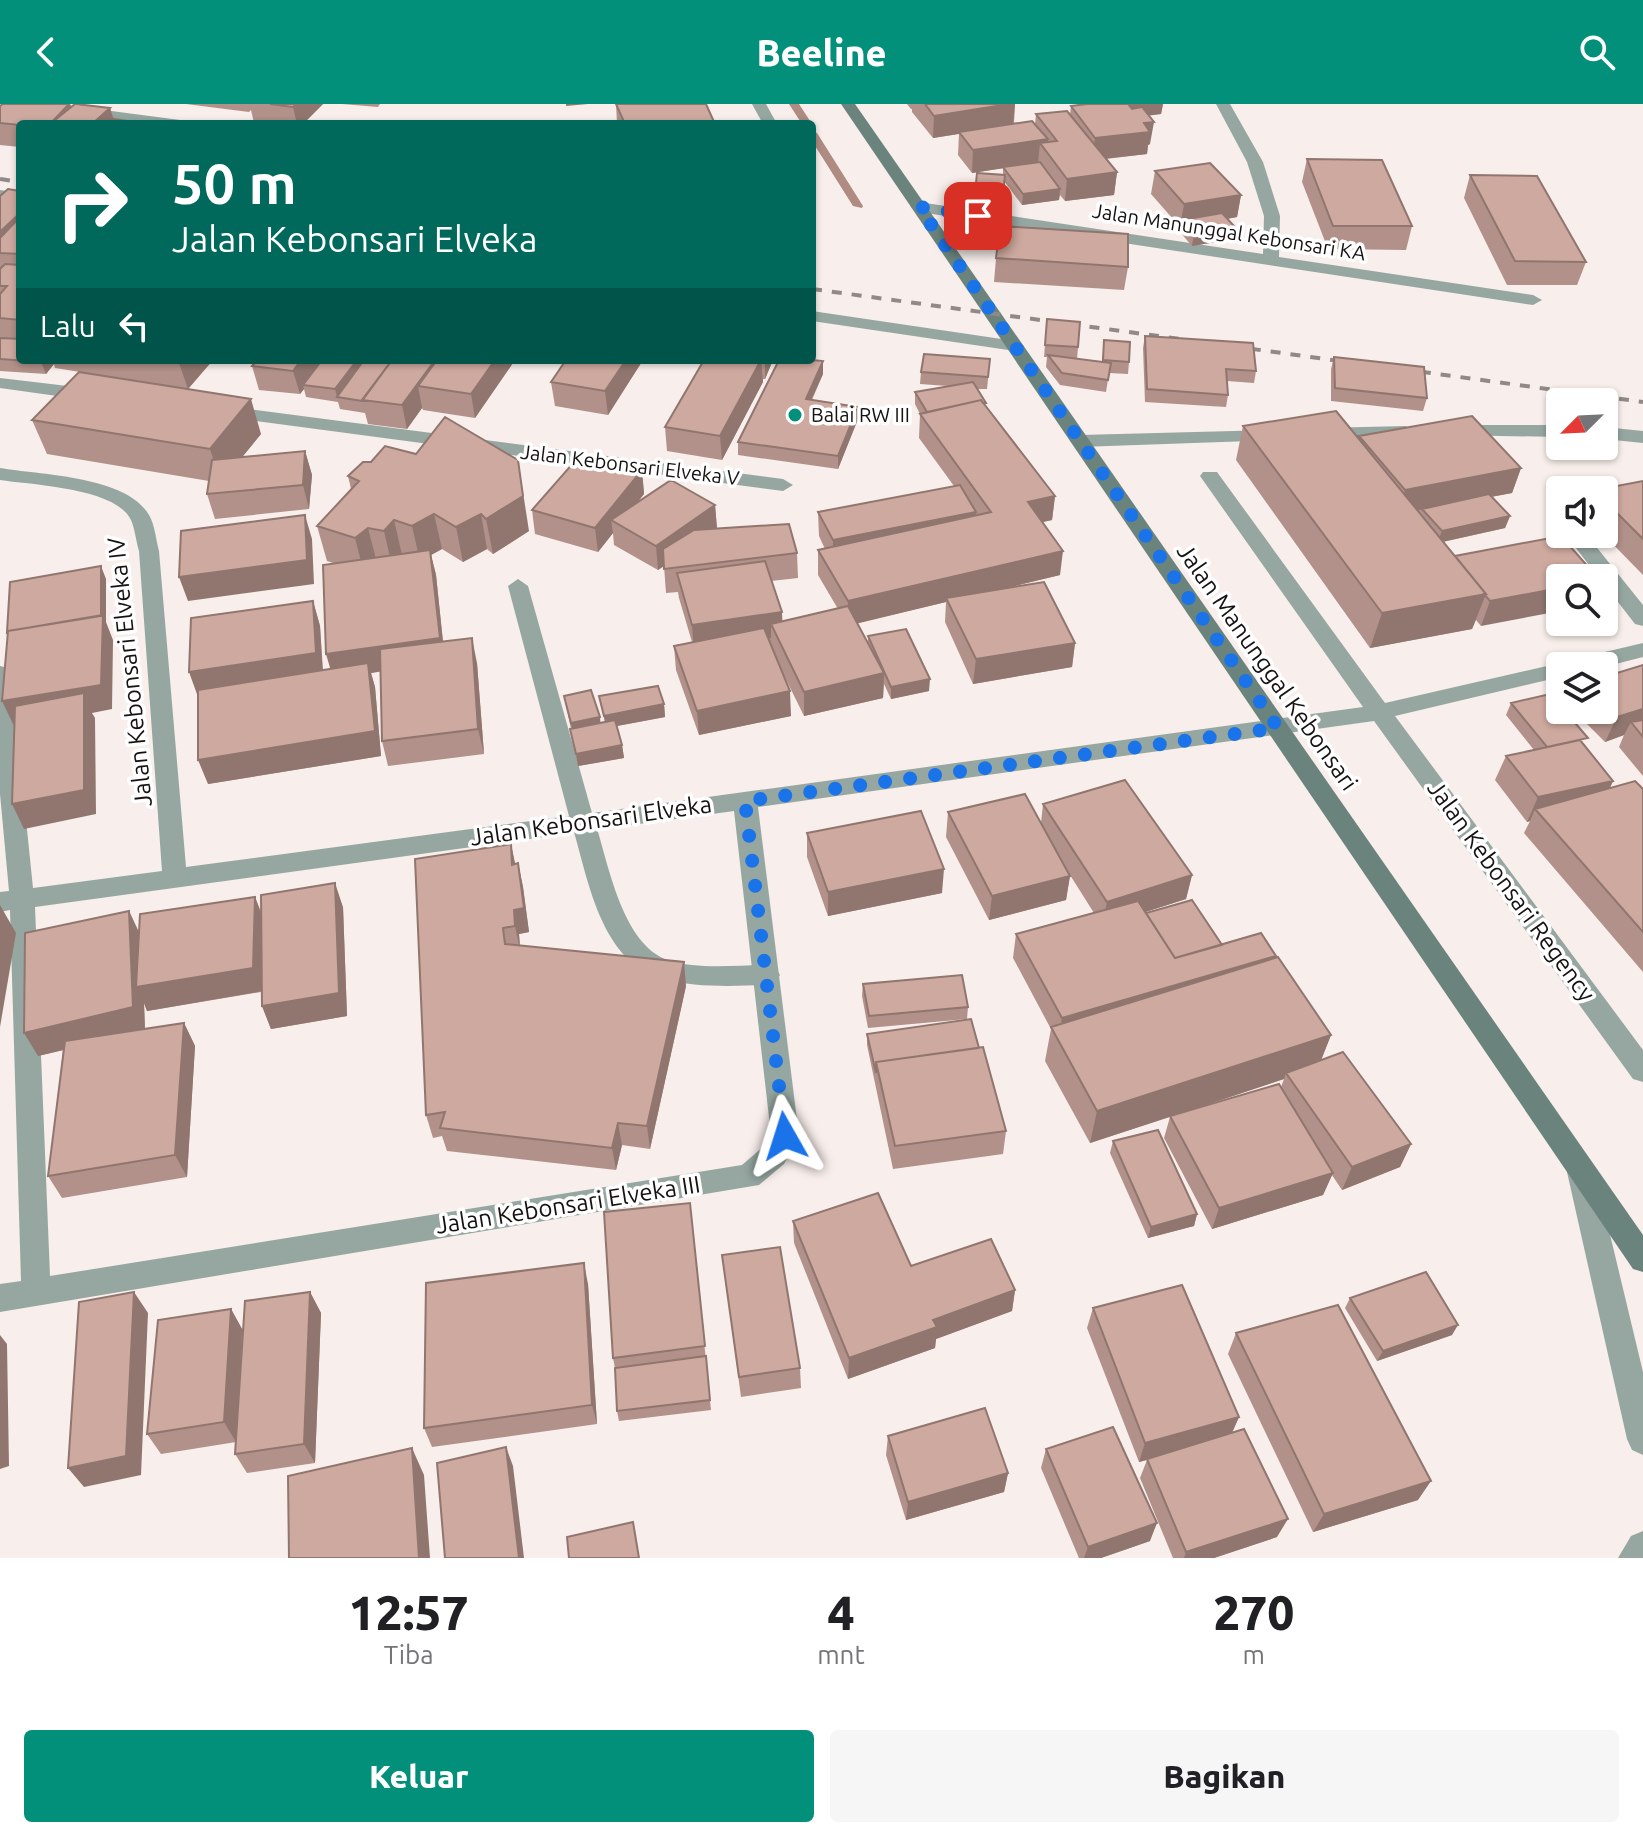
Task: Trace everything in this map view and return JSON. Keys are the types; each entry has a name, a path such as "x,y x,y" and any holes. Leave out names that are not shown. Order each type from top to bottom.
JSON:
{"street":[{"path":"23,104 149,120"},
{"name":"Jalan Manunggal Kebonsari","path":"848,104 1643,1259"},
{"path":"1223,104 1255,162 1272,216 1271,260"},
{"name":"Jalan Manunggal Kebonsari KA","path":"919,207 1533,300"},
{"path":"816,317 1015,346"},
{"path":"0,383 110,397"},
{"name":"Jalan Kebonsari Elveka V","path":"204,410 783,485"},
{"path":"1080,441 1546,431"},
{"path":"1618,434 1643,437"},
{"name":"Jalan Kebonsari Elveka IV","path":"0,474 101,491 123,498 140,517 149,551 175,878"},
{"name":"Jalan Kebonsari Regency","path":"1210,476 1643,1071"},
{"path":"1586,548 1643,619"},
{"path":"518,586 583,822 616,926 642,960 662,969 767,975"},
{"path":"1618,656 1643,650"},
{"path":"0,673 36,1292"},
{"path":"1278,728 1380,712 1546,673"},
{"name":"Jalan Kebonsari Elveka","path":"11,900 1278,728"},
{"name":"Jalan Kebonsari Elveka III","path":"0,1298 749,1176 774,1155 785,1136 745,801"},
{"path":"1580,1168 1643,1439"},
{"path":"1635,1558 1643,1548"}],"building":[{"path":"69,104 54,120 16,120 16,125 0,123 0,106"},
{"path":"75,104 110,108 96,120 55,120"},
{"path":"616,104 706,104 713,120 623,120"},
{"path":"925,104 1009,104 934,116"},
{"path":"1128,104 1132,109 1142,107 1154,122 1144,123 1150,132 1095,138 1071,106"},
{"path":"1067,111 1117,172 1067,179 1040,143 1057,141 1036,114"},
{"path":"1032,121 1048,139 973,150 959,132"},
{"path":"1307,159 1382,160 1412,226 1333,226"},
{"path":"1040,162 1060,189 1023,194 1003,167"},
{"path":"1210,163 1241,195 1184,204 1155,171"},
{"path":"977,173 1005,175 1003,194 975,193"},
{"path":"1470,175 1537,176 1586,262 1515,261"},
{"path":"8,189 16,190 16,217 0,232 0,196"},
{"path":"1222,213 1235,227 1194,234 1182,220"},
{"path":"16,221 16,254 0,253 0,238"},
{"path":"1000,226 1128,234 1128,267 996,258"},
{"path":"5,264 16,265 16,320 0,318 0,294 7,286 0,286 0,269"},
{"path":"1047,319 1080,322 1078,347 1045,345"},
{"path":"1145,336 1253,343 1256,371 1226,369 1228,395 1147,389"},
{"path":"0,338 16,339 16,360 0,359"},
{"path":"1104,340 1130,342 1129,362 1103,360"},
{"path":"924,354 990,359 988,377 921,372"},
{"path":"1048,355 1111,363 1108,380 1062,373"},
{"path":"1334,357 1424,367 1427,398 1335,388"},
{"name":"Balai RW III","path":"816,360 823,361 806,399 858,407 838,456 738,442 777,364 816,364"},
{"path":"254,364 298,364 293,371 252,366"},
{"path":"319,364 354,364 335,389 303,385"},
{"path":"361,364 389,364 362,401 337,397"},
{"path":"389,364 432,364 402,405 362,400"},
{"path":"434,364 492,364 471,394 418,386"},
{"path":"563,364 623,364 605,391 551,382"},
{"path":"702,364 759,364 720,436 665,427"},
{"path":"79,372 251,399 210,449 32,420"},
{"path":"973,382 986,403 981,400 927,412 915,392"},
{"path":"981,400 1055,496 1028,502 1063,551 848,601 818,550 991,512 920,414"},
{"path":"1336,411 1486,594 1382,613 1243,426"},
{"path":"1472,416 1521,468 1405,490 1359,436"},
{"path":"445,417 518,460 523,496 486,519 481,514 456,527 434,514 412,526 394,520 384,531 368,528 355,538 317,526 359,481 348,476 363,462 371,462 385,446 416,454"},
{"path":"305,451 303,485 207,494 212,460"},
{"path":"581,454 642,470 595,528 532,510"},
{"path":"671,480 715,505 656,546 611,520"},
{"path":"1643,481 1643,539 1618,514 1618,486"},
{"path":"960,485 976,512 833,540 818,512"},
{"path":"1489,494 1510,516 1442,531 1422,509"},
{"path":"305,515 307,560 179,577 181,531"},
{"path":"789,524 797,553 664,569 663,549 694,530"},
{"path":"1546,539 1546,548 1572,548 1586,564 1546,564 1546,591 1490,601 1455,556"},
{"path":"430,550 440,638 326,654 323,565"},
{"path":"765,561 782,612 692,625 677,573"},
{"path":"101,566 101,616 7,632 10,582"},
{"path":"1044,582 1075,643 976,659 946,598"},
{"path":"313,601 316,653 189,672 191,618"},
{"path":"848,606 884,673 804,692 771,624"},
{"path":"103,615 101,685 2,701 8,631"},
{"path":"764,628 790,691 697,711 674,646"},
{"path":"906,629 930,679 891,687 868,636"},
{"path":"472,638 478,729 382,741 380,649"},
{"path":"368,663 375,731 198,760 198,690"},
{"path":"1643,665 1643,709 1618,717 1618,673"},
{"path":"658,686 664,704 604,716 599,696"},
{"path":"591,690 600,717 571,723 564,696"},
{"path":"84,693 84,790 12,804 15,706"},
{"path":"1546,695 1546,724 1576,724 1588,738 1547,747 1511,703"},
{"path":"615,720 622,745 576,754 570,729"},
{"path":"1643,720 1643,737 1631,722"},
{"path":"1580,740 1613,781 1538,797 1506,756"},
{"path":"1125,780 1192,875 1107,902 1043,804"},
{"path":"1635,781 1643,789 1643,932 1535,809"},
{"path":"1025,794 1070,876 992,896 948,812"},
{"path":"921,811 944,869 828,892 807,833"},
{"path":"511,844 512,865 518,863 524,908 514,910 515,926 503,928 505,944 684,962 647,1126 618,1123 612,1148 440,1128 445,1112 426,1115 415,859"},
{"path":"335,883 339,993 262,1006 261,895"},
{"path":"255,897 253,968 136,987 140,914"},
{"path":"1192,900 1222,945 1175,958 1146,913"},
{"path":"1138,901 1175,958 1261,933 1276,956 1062,1018 1016,934"},
{"path":"129,911 133,1007 24,1033 25,933"},
{"path":"1278,957 1331,1035 1097,1111 1051,1027"},
{"path":"962,975 968,1007 869,1016 863,984"},
{"path":"971,1019 979,1048 876,1062 876,1073 867,1034"},
{"path":"184,1023 175,1155 48,1176 65,1041"},
{"path":"983,1047 1006,1131 895,1146 876,1062"},
{"path":"1343,1052 1411,1144 1352,1167 1286,1073"},
{"path":"1279,1084 1333,1173 1219,1208 1170,1116"},
{"path":"1158,1130 1197,1214 1151,1227 1113,1141"},
{"path":"878,1193 911,1266 991,1239 1015,1290 933,1320 937,1327 849,1358 793,1221"},
{"path":"690,1203 705,1346 613,1358 604,1212"},
{"path":"780,1247 800,1368 739,1377 722,1255"},
{"path":"584,1263 592,1405 424,1428 426,1283"},
{"path":"1426,1272 1458,1325 1383,1351 1350,1298"},
{"path":"1182,1285 1239,1417 1145,1443 1093,1308"},
{"path":"134,1292 126,1456 68,1468 79,1302"},
{"path":"310,1292 304,1444 235,1454 245,1301"},
{"path":"1338,1305 1431,1481 1324,1514 1236,1333"},
{"path":"231,1309 224,1422 147,1434 158,1320"},
{"path":"706,1356 710,1400 617,1411 615,1368"},
{"path":"985,1408 1008,1473 908,1502 888,1436"},
{"path":"1113,1427 1157,1523 1088,1547 1046,1449"},
{"path":"1244,1429 1288,1519 1186,1552 1147,1459"},
{"path":"506,1447 519,1558 445,1558 437,1463"},
{"path":"412,1448 419,1558 289,1558 288,1476"},
{"path":"633,1522 639,1558 569,1558 567,1537"}],"waterway":[{"path":"794,104 804,120"},
{"path":"816,139 858,206"}],"railway":[{"path":"0,179 16,181"},
{"path":"816,290 1195,341"},
{"path":"1231,346 1354,363"},
{"path":"1401,369 1643,402"}],"place":[{"name":"Balai RW III","path":"795,415"}],"route":[{"path":"785,1136 745,801 1278,728 919,207 978,216"}]}
